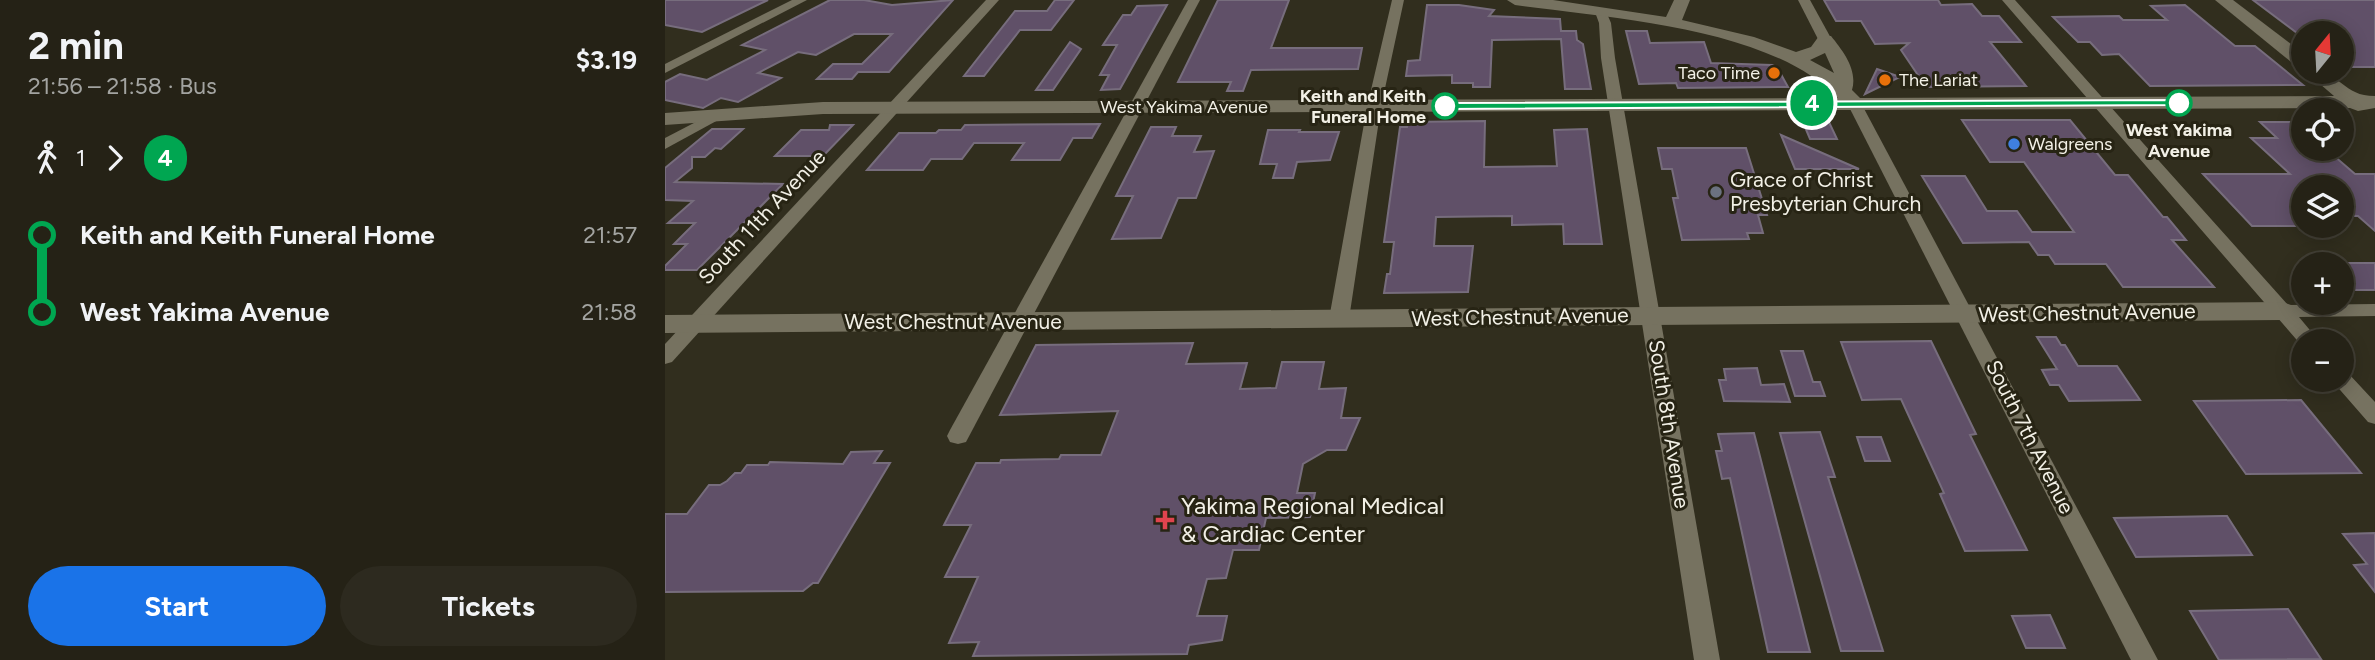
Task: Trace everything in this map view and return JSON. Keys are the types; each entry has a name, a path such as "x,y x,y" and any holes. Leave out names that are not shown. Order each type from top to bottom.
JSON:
{"main road":[{"path":"1515,0 1672,24 1746,40 1795,60 1849,95"},
{"path":"1672,24 1682,0"},
{"path":"2223,0 2291,53"},
{"path":"1795,60 1818,51 1825,40 1845,71 1849,95"},
{"path":"2330,84 2348,98"},
{"name":"West Yakima Avenue","path":"665,119 823,108 1616,105 1849,95 2100,103 2291,103"},
{"name":"West Yakima Avenue","path":"2354,103 2375,103"},
{"path":"2354,103 2375,119"},
{"name":"West Chestnut Avenue","path":"665,324 2282,311"}],"street":[{"path":"665,69 801,0"},
{"name":"South 11th Avenue","path":"665,357 993,0"},
{"path":"958,436 1194,0"},
{"path":"1339,319 1374,107 1398,0"},
{"path":"1804,0 1825,40"},
{"path":"2008,0 2298,329"},
{"name":"South 8th Avenue","path":"1601,12 1605,23 1616,105 1707,660"},
{"name":"South 7th Avenue","path":"1849,95 1967,315 2145,660"},
{"path":"665,144 715,116"},
{"name":"West Chestnut Avenue","path":"2282,311 2375,310"},
{"path":"2354,392 2375,416"}],"building":[{"path":"665,0 768,0 702,32 665,25"},
{"path":"830,0 864,0 892,5 953,0 889,72 858,72 852,79 817,79 833,64 862,64 892,34 854,34 816,55 798,52 758,73 781,78 738,102 721,98 703,108 665,100 665,82 680,74 707,80 765,50 742,45"},
{"path":"1055,0 1074,0 1051,30 1020,30 984,76 964,76 1015,11 1047,11"},
{"path":"1218,0 1289,0 1271,48 1362,48 1358,69 1251,70 1243,91 1227,91 1231,82 1178,82"},
{"path":"1824,0 1938,0 1941,5 1972,4 1982,16 1999,16 2021,42 1990,42 2026,86 1926,87 1901,50 1909,43 1875,44 1861,21 1836,21"},
{"path":"2253,0 2375,0 2375,67 2354,67 2354,21 2291,21 2291,28"},
{"path":"1167,5 1120,89 1101,90 1109,75 1100,75 1117,45 1103,45 1123,15 1131,15 1137,6"},
{"path":"1427,5 1459,5 1494,10 1489,16 1560,19 1561,31 1576,31 1577,40 1583,44 1591,89 1565,89 1561,39 1492,40 1490,87 1473,87 1473,83 1452,83 1452,75 1406,76 1408,61 1420,60"},
{"path":"2185,5 2235,46 2255,46 2291,75 2291,84 2303,85 2150,86 2119,54 2102,55 2090,42 2078,42 2053,17 2119,16 2123,20 2167,20 2151,6"},
{"path":"1626,31 1647,31 1650,43 1704,42 1711,63 1772,65 1777,67 1788,87 1678,88 1676,83 1639,84"},
{"path":"1070,42 1081,49 1053,90 1036,90"},
{"path":"1877,69 1900,77 1865,94"},
{"path":"1802,120 1828,120 1837,139 1810,139"},
{"path":"1962,120 2070,120 2115,175 2128,175 2163,217 2167,217 2186,240 2172,240 2214,287 2123,287 2106,264 2055,264 2049,255 2038,255 2029,242 1963,243 1922,176 1965,176 1987,211 2017,211 2032,232 2074,232 2024,162 1990,162"},
{"path":"1485,121 1484,167 1557,166 1554,130 1587,129 1602,244 1564,244 1563,224 1512,225 1512,216 1436,217 1434,246 1473,246 1468,292 1384,293 1387,274 1390,274 1394,242 1384,242 1400,127 1407,127 1408,122"},
{"path":"2260,122 2291,122 2291,161 2340,161 2355,174 2375,174 2375,231 2358,216 2354,216 2354,175 2291,175 2291,226 2252,226 2203,174 2290,174 2251,138 2277,138"},
{"path":"1100,124 1092,138 1073,138 1060,160 1012,160 1024,143 974,143 962,159 931,159 923,170 867,170 899,133 961,130 965,125"},
{"path":"830,125 853,125 823,156 775,156 801,130 829,130"},
{"path":"1151,127 1176,127 1172,136 1201,136 1194,152 1214,151 1196,198 1178,198 1161,238 1112,239 1133,196 1116,196"},
{"path":"712,129 743,129 721,149 715,148 705,157 692,157 692,168 675,182 783,184 697,270 665,270 665,266 687,244 674,244 695,223 668,223 693,201 665,200 665,168"},
{"path":"1268,130 1339,132 1330,160 1297,162 1293,178 1273,178 1277,164 1260,164"},
{"path":"1781,135 1859,169 1795,169"},
{"name":"Grace of Christ Presbyterian Church","path":"1658,148 1746,148 1767,215 1758,215 1763,233 1747,233 1749,239 1682,240 1673,198 1678,198 1672,169 1662,169"},
{"path":"2354,263 2375,263 2375,290 2354,290"},
{"path":"2037,337 2056,337 2061,345 2065,345 2078,366 2117,366 2140,400 2069,401 2059,385 2050,385 2042,370 2057,369"},
{"path":"1931,341 1976,434 1970,435 2027,550 1965,551 1940,494 1944,493 1901,399 1862,400 1841,342"},
{"path":"1193,343 1186,364 1247,363 1240,389 1276,388 1282,362 1324,362 1319,389 1346,388 1341,418 1360,418 1346,450 1327,450 1303,464 1297,493 1315,493 1310,517 1266,518 1259,550 1233,550 1226,578 1207,579 1197,616 1227,616 1222,640 1189,645 1187,654 973,656 979,642 949,643 978,577 945,577 971,525 944,525 976,463 1059,459 1061,455 1101,455 1118,411 1000,415 1036,345"},
{"path":"1781,351 1803,351 1813,382 1820,382 1825,396 1795,396"},
{"path":"1757,368 1761,385 1784,384 1790,402 1724,401 1719,380 1726,380 1724,369"},
{"path":"2301,400 2361,473 2246,474 2194,401"},
{"path":"1820,432 1835,477 1828,477 1883,651 1841,651 1780,433"},
{"path":"1754,433 1810,652 1768,652 1730,478 1722,479 1716,451 1722,451 1718,434"},
{"path":"1857,437 1881,437 1890,461 1865,461"},
{"path":"882,451 874,463 890,463 818,583 813,583 803,591 665,592 665,514 687,514 709,485 720,485 735,473 741,473 747,465 768,465 770,462 843,464 851,452"},
{"path":"2227,516 2252,555 2136,557 2114,518"},
{"path":"2375,533 2375,592 2354,565 2367,564 2343,534"},
{"path":"2288,609 2321,659 2219,660 2190,611"},
{"path":"2050,615 2065,648 2026,648 2012,616"}],"bus line":[{"name":"4","path":"1445,106 2179,103"}],"place":[{"name":"Taco Time","path":"1774,73"},
{"name":"The Lariat","path":"1885,80"},
{"name":"West Yakima Avenue","path":"2179,103"},
{"name":"Keith and Keith Funeral Home","path":"1445,106"},
{"name":"Walgreens","path":"2014,144"},
{"name":"Grace of Christ Presbyterian Church","path":"1716,192"},
{"name":"Yakima Regional Medical & Cardiac Center","path":"1165,520"}]}
